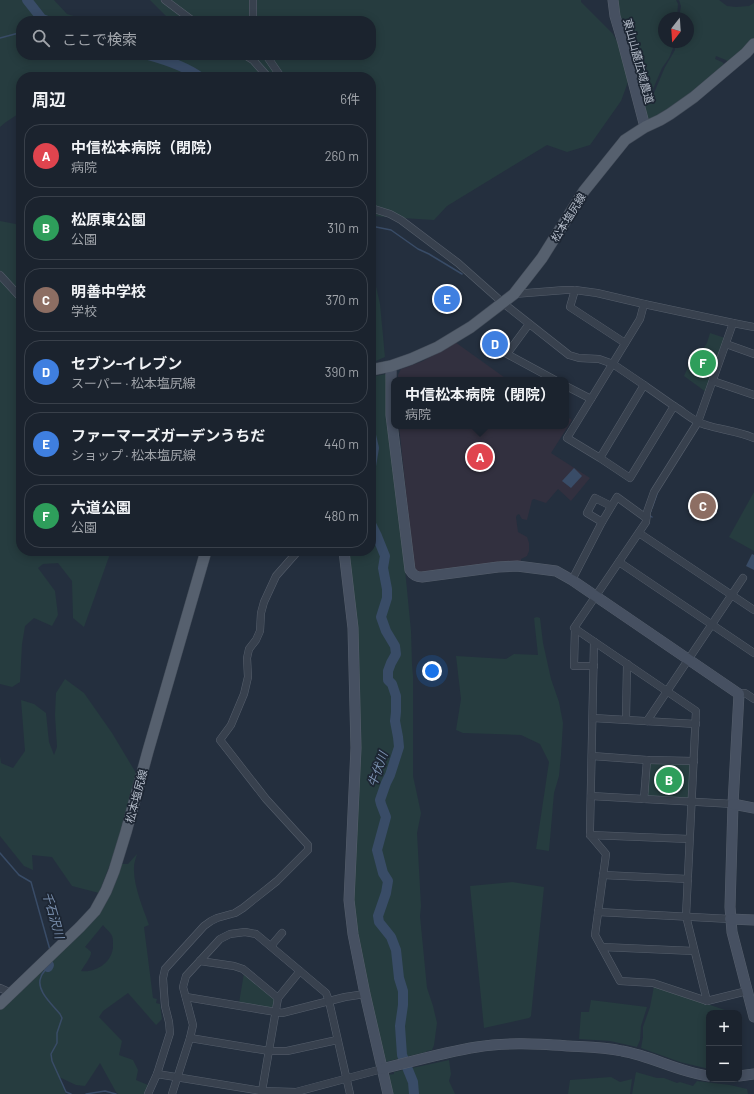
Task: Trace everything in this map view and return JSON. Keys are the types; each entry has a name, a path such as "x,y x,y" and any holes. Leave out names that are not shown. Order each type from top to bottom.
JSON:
{"main road":[{"name":"松本塩尻線","path":"376,369 411,359 438,347 471,327 514,294 542,258 584,191 625,140 645,127 670,114 694,97 746,53 754,44"},
{"name":"松本塩尻線","path":"0,1004 80,927 94,911 106,891 126,832 205,556"}],"street":[{"path":"165,0 186,16"},
{"path":"253,0 253,16"},
{"name":"東山山麓広域農道","path":"613,0 615,16 645,127"},
{"path":"253,60 264,72"},
{"path":"269,60 278,72"},
{"path":"376,210 390,214 401,220 458,263 503,303 569,355 579,358 599,359 613,364 698,422 705,425 739,432 754,438"},
{"path":"0,275 16,293"},
{"path":"514,294 575,290 597,293 733,324 754,327"},
{"path":"575,290 570,308 625,343"},
{"path":"644,304 640,319 567,438 630,478 674,406"},
{"path":"529,324 507,354 549,377"},
{"path":"594,666 574,666 574,628 646,522 654,492 698,422 733,324"},
{"path":"726,344 754,354"},
{"path":"387,367 391,416"},
{"path":"713,381 754,395"},
{"path":"600,458 644,385"},
{"path":"569,388 591,399"},
{"path":"393,429 410,570 412,574 422,577 517,566 556,571 572,580 690,659 739,694 745,693 754,699"},
{"path":"572,580 602,522 617,497 646,518"},
{"path":"602,522 587,513 595,498 611,506"},
{"path":"639,533 754,610"},
{"path":"148,1094 157,1074 170,1033 165,1006 163,978 165,970 204,926 217,918 236,914 277,881 308,850 308,845 266,798 220,740 230,725 244,694 248,677 247,658 249,649 256,640 260,631 261,613 264,602 276,576 294,556"},
{"path":"345,556 353,628 356,741 349,900 353,934 365,994 384,1069 388,1094"},
{"path":"619,562 754,652"},
{"path":"647,721 743,578"},
{"path":"575,628 696,711 686,916 707,1001"},
{"path":"594,642 590,835 606,854 595,935 620,981 653,983 707,1001 747,991"},
{"path":"626,719 627,664"},
{"path":"739,694 733,804 730,919 754,1017"},
{"path":"593,718 696,724"},
{"path":"592,756 647,760 694,761"},
{"path":"644,799 647,760"},
{"path":"591,796 733,804 754,808"},
{"path":"590,835 689,839"},
{"path":"603,875 688,879"},
{"path":"598,912 754,920"},
{"path":"172,1094 193,1025 183,987 186,976 220,939 230,934 245,932 256,934 326,993 350,1094"},
{"path":"271,946 282,933"},
{"path":"602,947 694,951"},
{"path":"200,960 234,966 243,970 278,998"},
{"path":"262,1092 278,998 300,971"},
{"path":"0,988 11,993"},
{"path":"186,997 282,1013 345,997 365,994"},
{"path":"190,1038 269,1051 287,1051 337,1040"},
{"path":"157,1074 262,1092 296,1092 315,1090 346,1078 433,1056 477,1047 524,1044 604,1048 623,1051 633,1053 690,1073 706,1076"},
{"path":"742,1076 754,1074"}],"shaded area":[{"path":"455,342 504,377 398,377 401,369 423,361"},
{"path":"569,418 572,420 569,425"},
{"path":"399,429 566,429 551,453 590,478 571,501 558,489 546,503 534,499 532,500 527,520 522,519 519,514 517,515 518,532 527,537 529,543 529,551 527,556 521,559 521,561 497,562 420,572 414,567"}],"green space":[{"path":"0,0 54,0 67,14 74,16 16,16 16,60 376,60 376,16 166,16 150,0 581,0 581,2 613,34 624,55 628,82 621,101 590,145 567,152 547,145 447,206 434,220 376,216 376,72 16,72 16,115 0,127"},
{"path":"617,0 676,0 678,4 677,12 658,12 658,48 673,48 669,58 662,68 650,96 647,101 642,104 623,33"},
{"path":"679,0 719,0 727,6 736,7 749,6 754,3 754,41 729,64 726,60 716,56 715,59 722,62 726,66 692,94 652,122 646,119 642,106 648,104 651,100 675,48 694,48 694,12 680,12 681,6"},
{"path":"0,221 16,224 16,556 109,556 84,627 73,618 72,581 58,563 43,564 38,568 55,591 58,615 52,626 34,618 25,626 22,644 20,682 12,687 0,684"},
{"path":"376,286 380,304 385,357 376,361"},
{"path":"710,333 725,338 706,392 684,376 695,351 698,348 703,349 707,343"},
{"path":"386,374 411,631 413,676 413,776 421,813 417,833 421,906 420,916 427,988 437,1023 432,1050 385,1062 366,984 352,886 360,753 348,556 376,556 376,376"},
{"path":"754,492 754,551 729,537"},
{"path":"534,618 540,618 543,643 551,679 559,702 563,723 559,776 554,793 549,851 536,849 549,762 540,744 521,735 463,733 456,730 461,699 456,656 506,659 514,654 538,655"},
{"path":"65,679 84,693 112,733 136,773 116,848 99,893 72,886 52,857 32,855 33,870 24,866 0,836 0,756 1,763 13,768 25,751 21,700 34,704 46,713 49,742 54,755 57,747 55,715 56,693"},
{"path":"651,762 688,764 691,766 689,797 687,799 649,796 647,794 649,764"},
{"path":"137,854 134,865 135,881 149,925 144,927 153,998 157,999 156,1003 160,1004 162,1019 156,1025 128,993 103,1011 99,1017 122,1041 119,1055 133,1060 138,1070 136,1080 148,1085 145,1094 118,1094 100,1063 85,1086 76,1085 59,1077 66,1094 0,1094 0,1009 90,921 119,864 128,864","holes":["103,925 113,937 113,950 111,956 108,961 98,968 81,971 91,954 91,952 85,947"]},
{"path":"512,882 544,887 531,1016 529,1018 484,1028 470,886"},
{"path":"244,973 275,1001 270,1009 239,1003"},
{"path":"654,986 725,1010 706,1010 706,1068 680,1062 641,1048 643,1027 650,1007"},
{"path":"591,1000 647,1007 641,1026 640,1040 637,1047 610,1041 579,1039 581,1012 589,1012"},
{"path":"449,1060 451,1074 449,1081 455,1094 392,1094 387,1075 394,1074 394,1072"},
{"path":"636,1072 693,1086 697,1081 730,1085 747,1089 748,1094 632,1094"},
{"path":"611,1077 620,1082 632,1079 630,1094 568,1094 570,1080"}],"water":[{"path":"574,468 582,476 571,488 562,481"},
{"path":"752,554 754,555 754,570 746,566"}],"waterway":[{"name":"牛伏川","path":"27,0 40,16"},
{"path":"0,38 16,34"},
{"name":"牛伏川","path":"165,60 192,72"},
{"path":"376,227 391,230 418,249 462,274"},
{"path":"652,508 657,494"},
{"path":"651,511 649,515 652,517"},
{"name":"牛伏川","path":"376,534 385,556 383,568 387,589 387,598 381,617 386,631 395,646 396,654 388,671 388,680 392,684 396,696 395,721 399,747 380,800 386,817 377,850 383,873 388,881 386,893 378,916 379,922 391,937 396,950 399,978 403,991 400,1026 402,1055 413,1082 414,1094"},
{"name":"千石沢川","path":"0,853 19,875 31,882 50,950"},
{"name":"千石沢川","path":"48,967 43,973 40,987 62,1018 57,1033 57,1043 51,1054 52,1061 66,1092 71,1094"},
{"name":"千石沢川","path":"86,1094 105,1091 116,1094"}],"place":[{"name":"ファーマーズガーデンうちだ","path":"447,299"},
{"name":"セブン-イレブン","path":"495,344"},
{"name":"六道公園","path":"703,363"},
{"name":"中信松本病院（閉院）","path":"480,457"},
{"name":"明善中学校","path":"703,506"},
{"name":"松原東公園","path":"669,780"}]}
